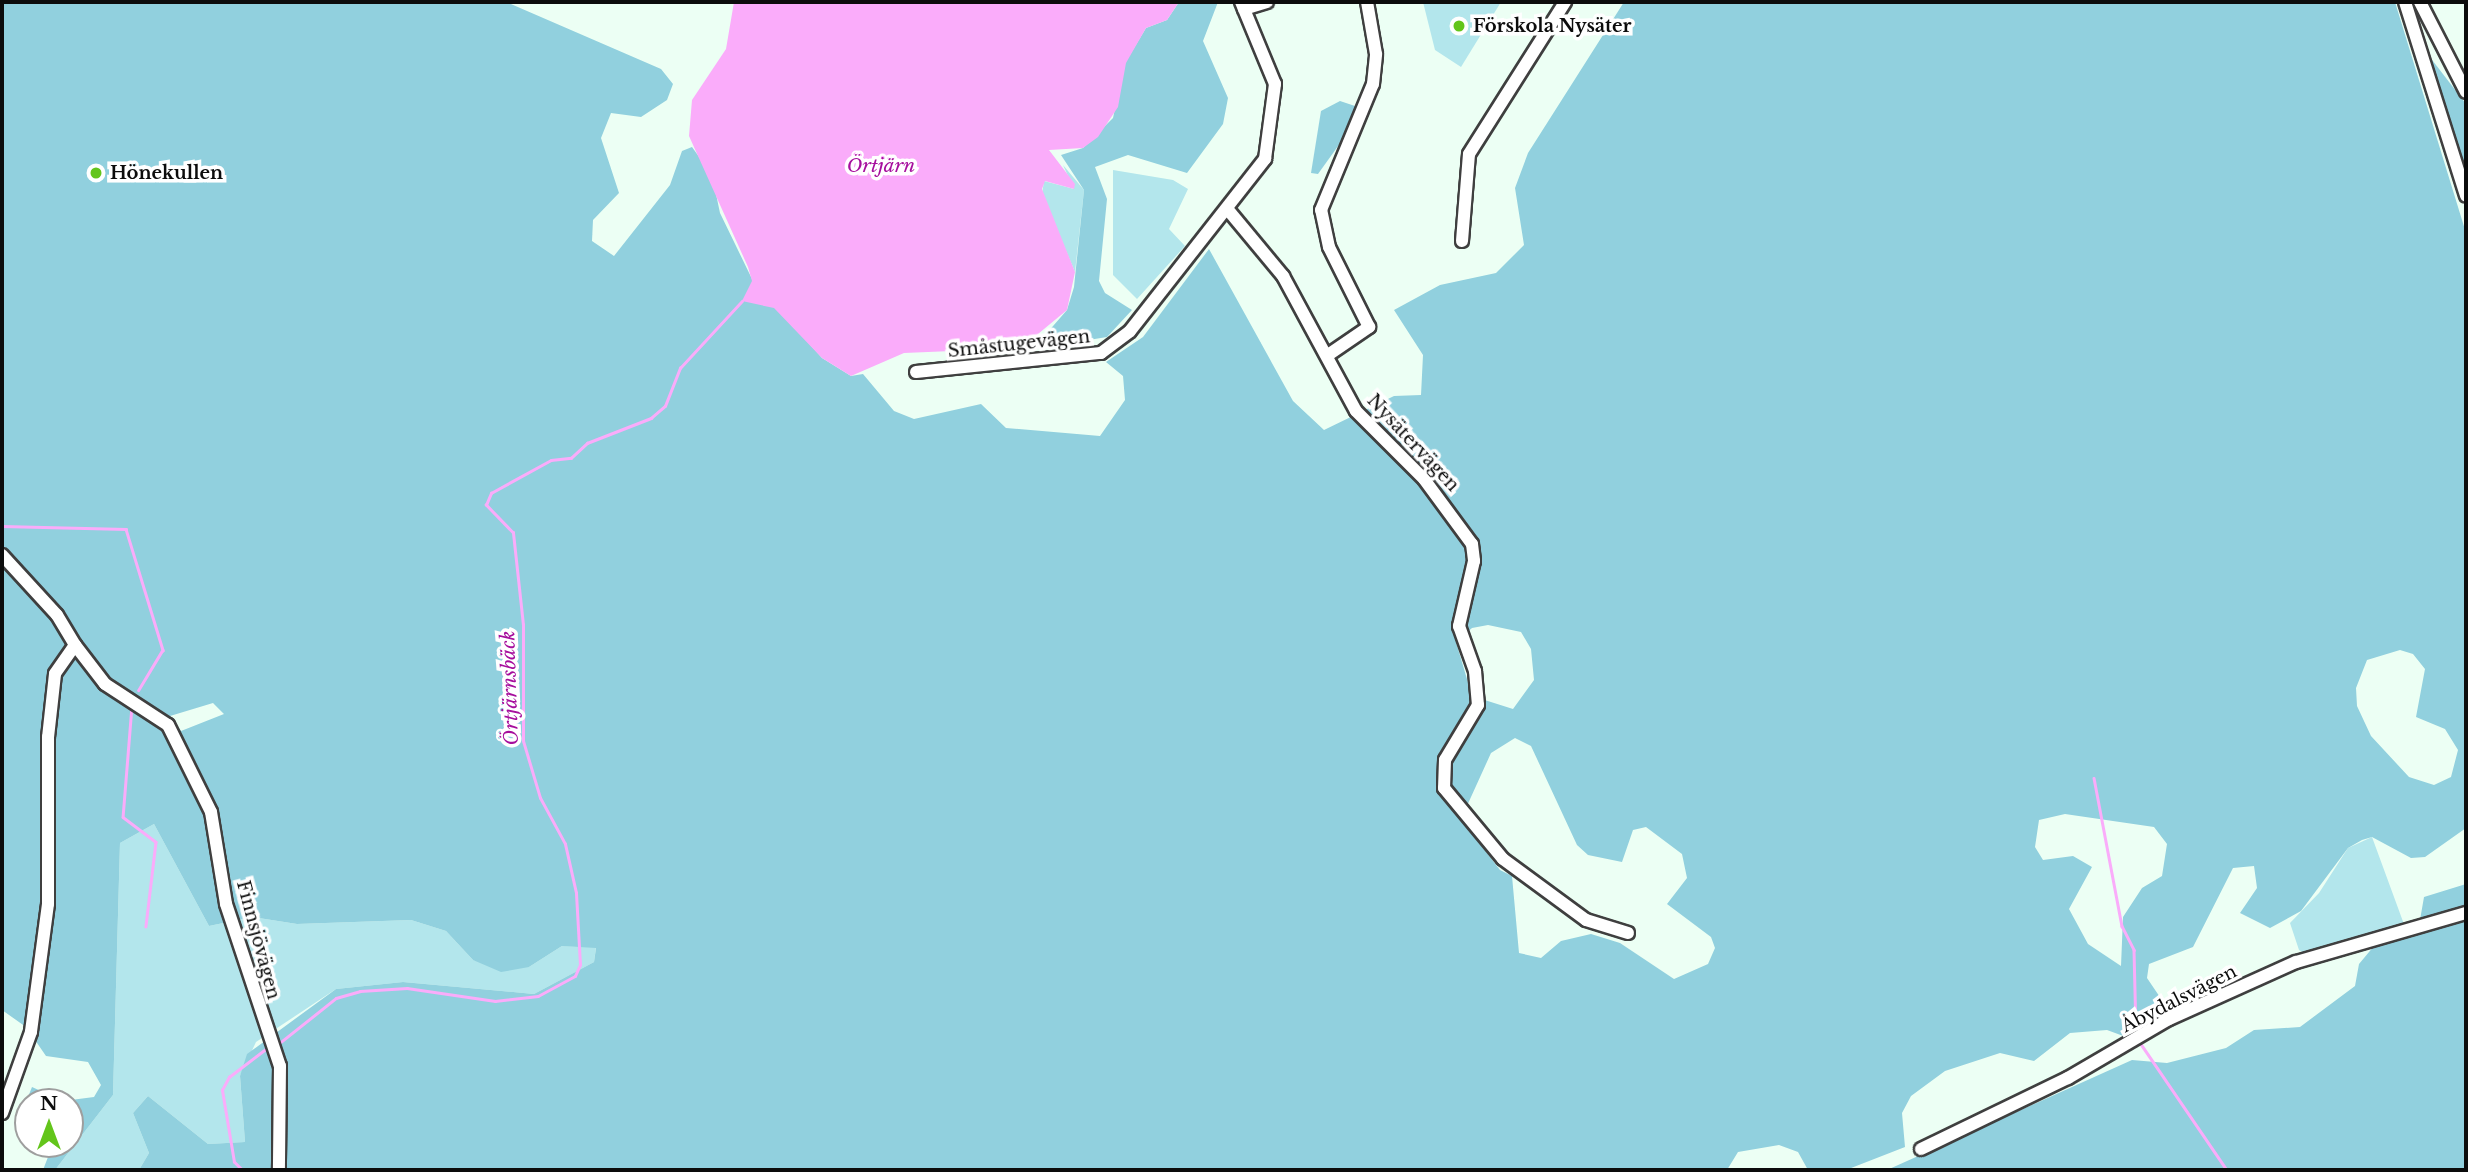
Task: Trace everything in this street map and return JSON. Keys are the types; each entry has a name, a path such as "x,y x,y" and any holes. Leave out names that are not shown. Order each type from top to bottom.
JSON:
{"street":[{"path":"1229,211 1265,159 1275,120 1272,69 1242,5 1267,2"},
{"path":"1328,355 1369,327 1329,247 1321,210 1373,84 1376,54 1367,2"},
{"path":"1462,241 1469,154 1565,2"},
{"path":"2405,2 2466,196"},
{"path":"2420,2 2466,92"},
{"name":"Nysätervägen","path":"1229,211 1270,256 1328,355 1356,411 1449,508 1474,552 1459,626 1475,671 1478,705 1444,760 1444,788 1503,859 1586,920 1628,933"},
{"name":"Småstugevägen","path":"916,372 1112,348 1229,211"},
{"name":"Finnsjövägen","path":"2,555 57,615 75,645 105,684 169,725 211,812 226,904 280,1066 279,1170"},
{"path":"2,1113 31,1032 50,881 48,737 55,674 75,645"},
{"name":"Åbydalsvägen","path":"1921,1149 2169,1019 2296,962 2466,913"}],"shaded area":[{"path":"2,2 506,2 661,69 673,84 667,100 641,117 611,113 601,138 619,193 593,220 592,241 614,256 670,185 682,151 692,147 712,175 720,213 753,281 822,358 851,376 863,374 894,411 914,419 981,404 1006,428 1100,436 1125,400 1123,376 1106,362 1143,337 1209,249 1293,401 1324,430 1394,396 1421,395 1423,355 1394,310 1440,285 1496,273 1524,245 1515,188 1528,153 1624,2 2395,2 2466,233 2466,828 2425,857 2411,858 2372,837 2362,840 2348,848 2301,911 2270,928 2240,913 2257,888 2254,866 2233,868 2193,947 2149,964 2147,978 2170,1012 2169,1021 2126,1037 2107,1030 2070,1033 2034,1061 2000,1053 1945,1071 1911,1096 1902,1113 1905,1147 1846,1170 1808,1170 1798,1152 1779,1145 1738,1152 1727,1170 139,1170 149,1153 133,1113 148,1096 208,1144 245,1142 240,1076 247,1054 336,989 403,982 534,994 594,962 596,948 562,946 529,967 501,972 473,960 446,931 411,920 297,924 252,917 209,926 154,824 120,843 113,1095 84,1132 84,1098 94,1097 101,1085 88,1062 46,1056 26,1027 2,1010","holes":["1488,625 1521,632 1531,649 1534,680 1513,709 1472,696 1456,642 1472,628","2400,650 2413,654 2425,669 2416,717 2445,729 2458,750 2451,777 2434,785 2409,777 2371,736 2357,706 2356,688 2367,660","213,703 224,714 181,731 170,716","1515,738 1531,746 1577,845 1588,855 1622,862 1633,830 1646,827 1682,854 1687,878 1667,904 1711,937 1715,948 1708,964 1674,979 1620,943 1591,934 1561,941 1541,958 1519,953 1512,876 1500,870 1461,819 1491,753","2065,814 2154,827 2167,844 2162,876 2142,888 2123,917 2121,966 2088,944 2069,909 2092,867 2073,856 2043,860 2035,847 2039,820"]},
{"path":"1179,2 1218,2 1203,41 1228,98 1223,124 1187,173 1128,155 1095,167 1107,199 1099,281 1105,293 1132,310 1107,337 1033,349 1067,310 1074,287 1084,190 1061,155 1083,148 1113,118 1125,63 1146,28 1167,20"},
{"name":"Förskola Nysäter","path":"1423,2 1501,2 1461,67 1435,50"},
{"path":"2426,52 2466,104 2466,179"},
{"path":"1340,101 1358,107 1351,128 1318,174 1311,173 1321,111"},
{"path":"1063,165 1084,190 1075,272 1042,194 1044,181 1074,189"},
{"path":"1113,170 1173,180 1188,189 1169,229 1185,246 1137,299 1113,275"},
{"path":"154,824 209,926 252,917 297,924 411,920 446,931 473,960 529,967 562,946 596,947 594,962 534,994 403,982 336,989 256,1042 240,1076 245,1142 208,1144 148,1096 133,1113 149,1153 139,1170 55,1170 64,1158 84,1158 84,1132 113,1095 120,843"},
{"path":"2372,837 2405,927 2310,957 2299,950 2290,923 2319,893 2348,848"},
{"path":"2466,884 2466,1170 1887,1170 2132,1060 2167,1063 2226,1048 2254,1030 2300,1027 2355,986 2359,964 2374,946 2400,939 2420,920 2424,897"},
{"path":"48,1158 64,1158 55,1170 43,1170"}],"water":[{"name":"Örtjärn","path":"734,2 1179,2 1167,20 1146,28 1126,63 1118,107 1098,137 1083,148 1049,150 1075,184 1074,189 1045,181 1042,189 1075,272 1067,310 1021,348 904,353 851,376 822,358 774,308 742,301 752,281 748,267 689,136 692,100 726,49"}],"waterway":[{"name":"Örtjärnsbäck","path":"277,1045 336,998 360,991 407,988 495,1001 538,996 575,976 580,965 576,893 565,844 540,798 523,741 523,625 513,533 486,505 491,493 551,460 571,458 587,443 651,418 665,406 680,368 742,301"},
{"path":"2,526 126,529 163,650 139,690"},
{"path":"132,706 123,817 156,842 146,926"},
{"path":"2094,778 2122,926 2134,950 2136,1033"},
{"path":"2141,1044 2227,1170"},
{"name":"Örtjärnsbäck","path":"242,1170 234,1162 222,1090 229,1077 267,1048"}],"place":[{"name":"Förskola Nysäter","path":"1459,26"},
{"name":"Hönekullen","path":"96,173"}]}
